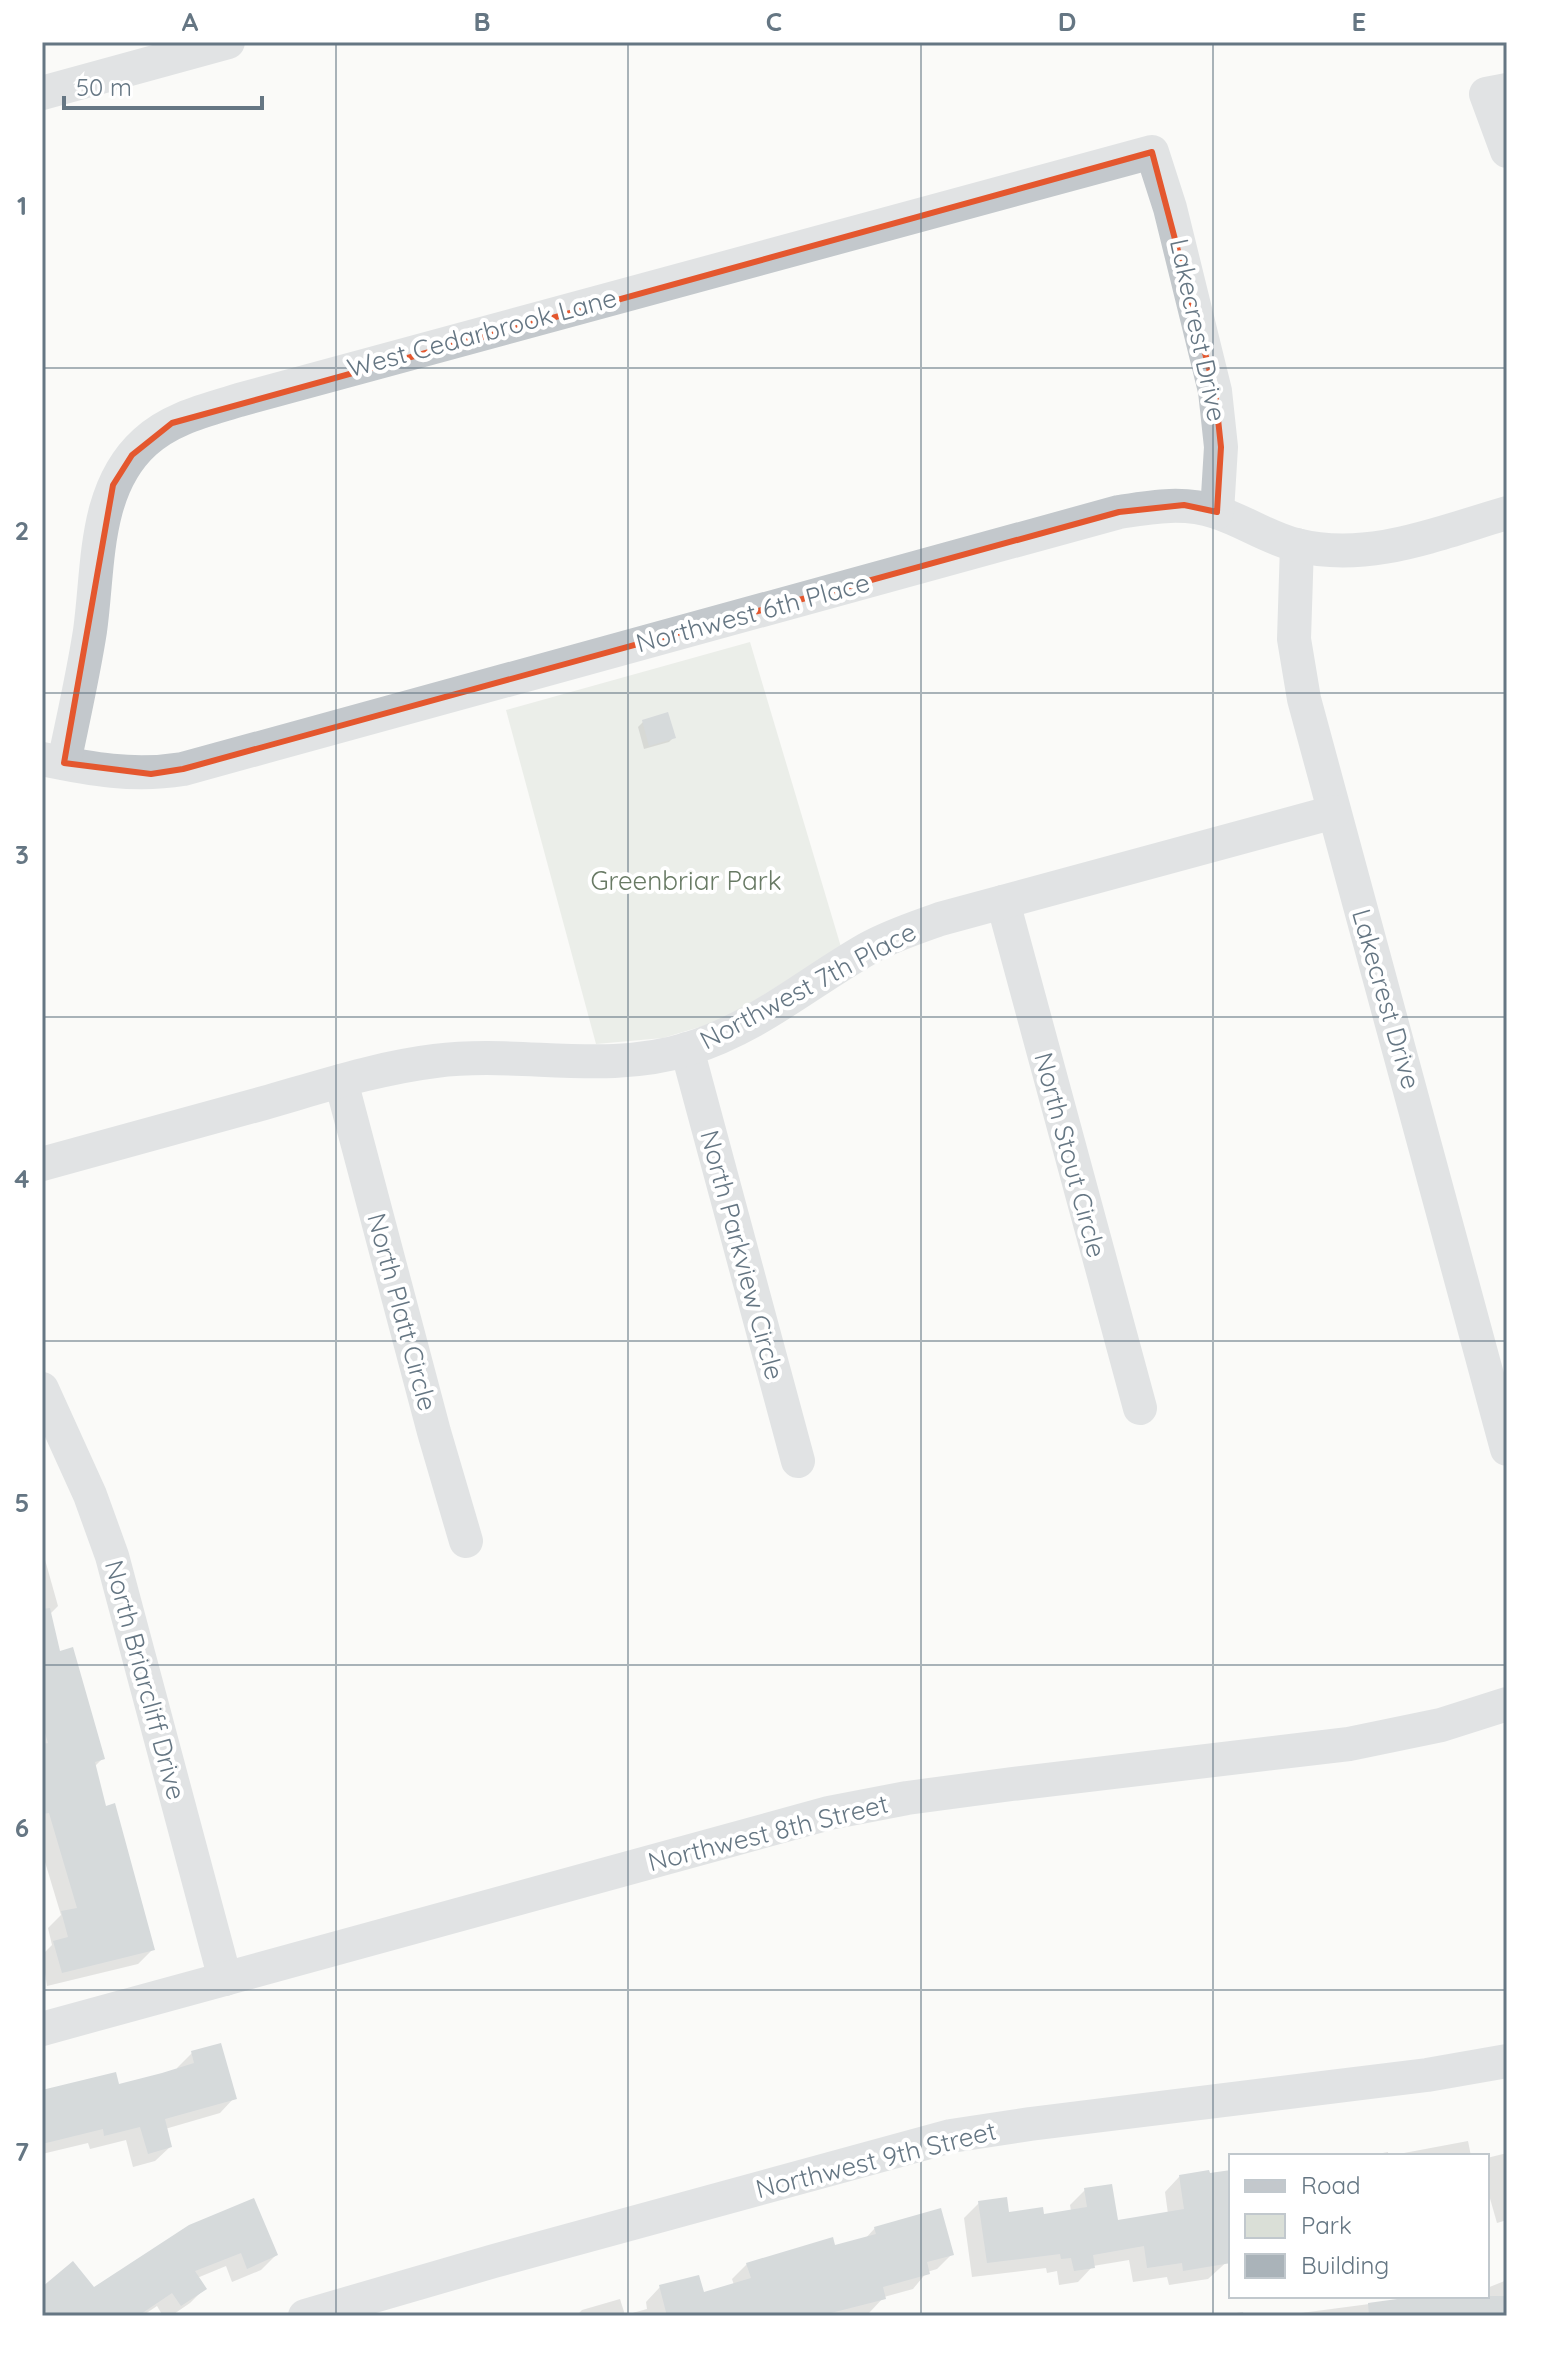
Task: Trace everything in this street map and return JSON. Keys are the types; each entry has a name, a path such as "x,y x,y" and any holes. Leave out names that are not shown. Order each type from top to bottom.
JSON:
{"street":[{"path":"42,93 126,55 228,42"},
{"path":"1496,92 1507,151"},
{"name":"Lakecrest Drive","path":"1152,152 1174,223 1215,391 1221,447 1217,512"},
{"name":"West Cedarbrook Lane","path":"53,761 82,681 102,526 113,485 122,468 146,440 172,423 254,396 1152,152"},
{"name":"Northwest 6th Place","path":"53,761 115,772 151,774 183,769 1119,512 1184,505 1217,512 1247,527 1297,545 1341,550 1369,550 1404,544 1507,513"},
{"name":"Lakecrest Drive","path":"1297,545 1294,611 1297,669 1507,1449"},
{"name":"Northwest 7th Place","path":"42,1164 341,1081 410,1065 465,1057 581,1063 620,1061 687,1049 752,1022 867,949 897,934 1334,812"},
{"name":"North Stout Circle","path":"1003,902 1140,1408"},
{"name":"North Parkview Circle","path":"687,1049 798,1461"},
{"name":"North Platt Circle","path":"341,1081 466,1541"},
{"name":"North Briarcliff Drive","path":"42,1389 90,1495 112,1556 225,1979"},
{"name":"Northwest 8th Street","path":"42,2029 829,1813 907,1798 1349,1744 1441,1725 1507,1704"},
{"name":"Northwest 9th Street","path":"305,2316 951,2136 1427,2075 1507,2061"}],"highlighted area":[{"path":"1152,152 1215,391 1221,447 1217,512 1184,505 1119,512 183,769 151,774 64,763 113,485 132,455 172,423"}],"green space":[{"name":"Greenbriar Park","path":"750,642 841,947 723,1020 663,1038 596,1044 506,710"}],"building":[{"path":"668,712 676,738 649,746 642,720"},
{"path":"50,1608 60,1651 73,1647 105,1759 95,1762 106,1806 115,1803 155,1950 62,1973 53,1941 68,1937 61,1911 77,1908 49,1813 42,1814 42,1744 48,1743 42,1722 42,1609"},
{"path":"221,2043 237,2099 165,2119 172,2147 148,2154 140,2127 104,2136 103,2129 42,2144 42,2090 116,2072 119,2084 162,2073 194,2063 191,2051"},
{"path":"1229,2170 1229,2263 1183,2271 1182,2263 1147,2268 1144,2246 1093,2255 1095,2268 1074,2271 1071,2258 1061,2259 1060,2254 987,2263 978,2201 1007,2197 1009,2212 1043,2207 1044,2214 1087,2207 1084,2188 1112,2184 1118,2220 1184,2209 1179,2175"},
{"path":"254,2198 278,2255 247,2269 241,2253 195,2271 207,2289 181,2306 172,2293 138,2316 49,2316 42,2307 42,2287 73,2261 94,2287 189,2225"},
{"path":"941,2208 954,2255 927,2262 930,2274 883,2287 886,2299 819,2316 667,2316 659,2285 699,2275 704,2292 751,2278 746,2263 833,2237 835,2245 876,2234 874,2227"},
{"path":"1507,2296 1507,2316 1369,2316 1368,2303 1404,2298"}]}
